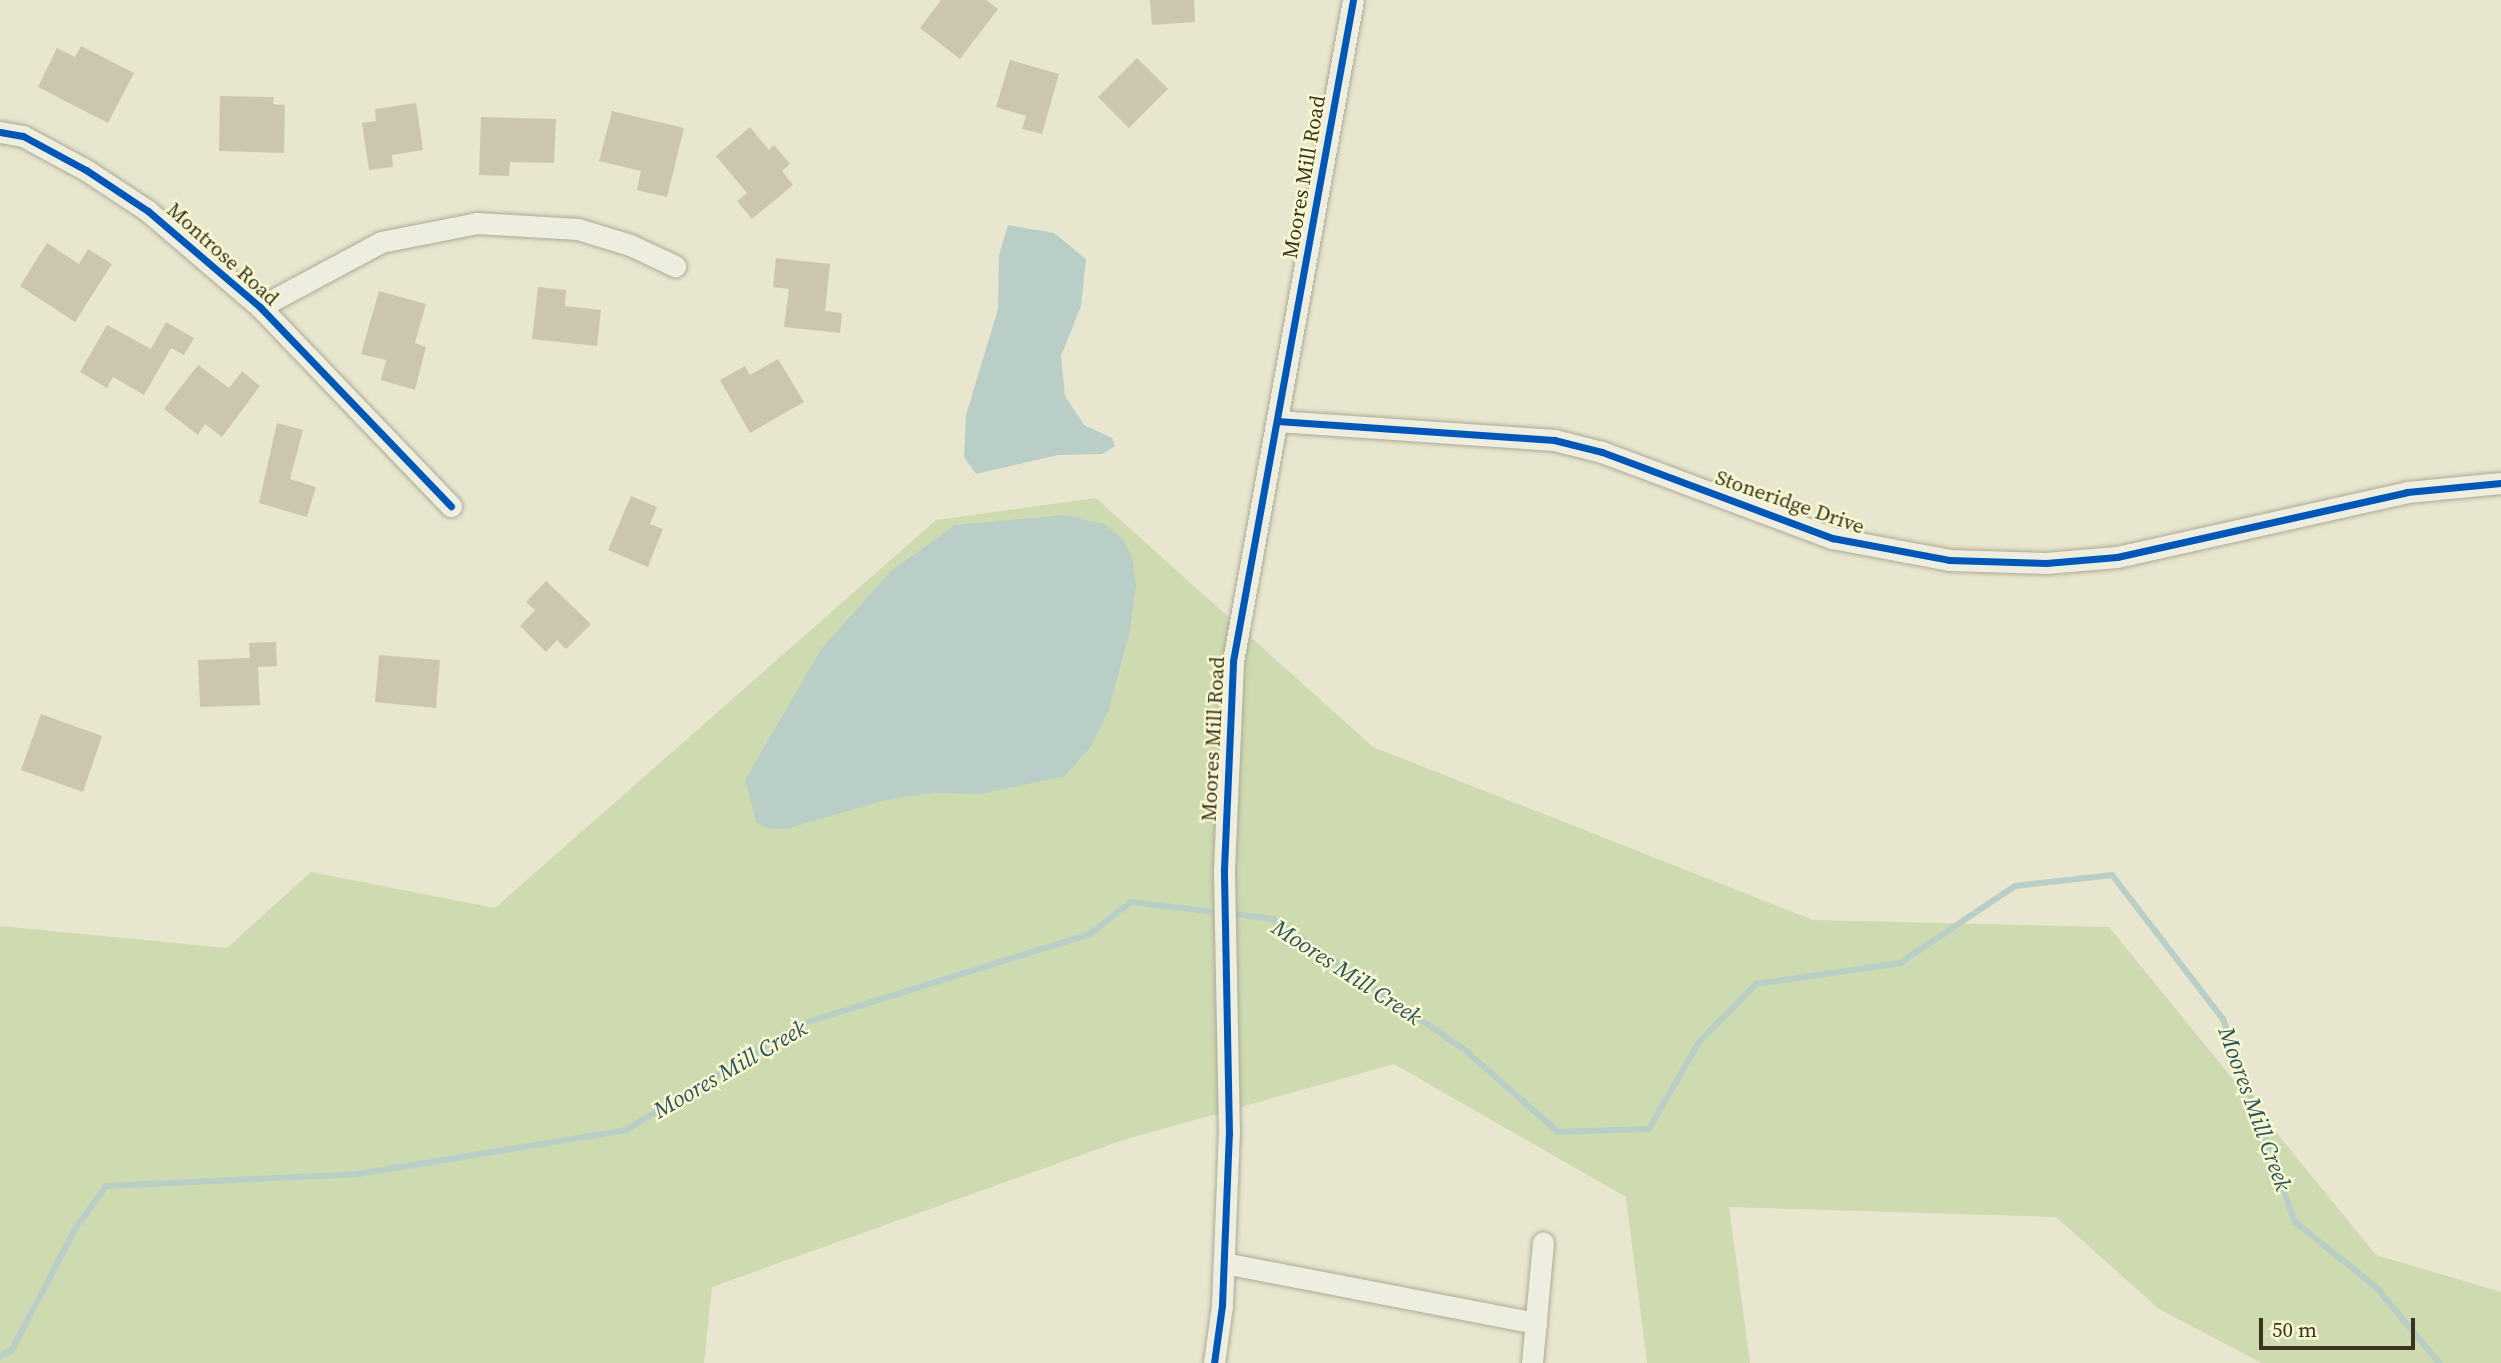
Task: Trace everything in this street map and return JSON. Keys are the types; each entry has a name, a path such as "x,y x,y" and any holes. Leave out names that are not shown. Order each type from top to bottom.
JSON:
{"street":[{"name":"Moores Mill Road","path":"1214,1363 1224,1263 1229,1134 1224,870 1233,661 1353,0"},
{"name":"Montrose Road","path":"0,132 23,136 75,164 148,211 260,307 451,506"},
{"path":"260,307 381,242 477,223 578,229 630,245 675,266"},
{"name":"Stoneridge Drive","path":"1277,421 1554,440 1602,452 1832,538 1949,560 2046,563 2117,557 2407,492 2501,483"},
{"path":"1532,1363 1543,1243"},
{"path":"1224,1263 1536,1322"}],"green space":[{"path":"1096,498 1373,747 1813,920 2109,927 2376,1255 2501,1292 2501,1363 2262,1363 2159,1309 2056,1217 1729,1207 1750,1363 1647,1363 1626,1197 1394,1064 1123,1140 712,1287 704,1363 0,1363 0,926 227,948 311,872 495,908 936,520"}],"water":[{"path":"1008,225 1054,233 1086,259 1081,306 1061,356 1065,396 1084,425 1112,438 1115,446 1102,454 1058,455 976,474 964,457 966,415 998,309 999,255"},
{"path":"1066,515 1104,524 1123,539 1132,557 1136,584 1130,631 1109,709 1091,746 1065,776 981,794 933,793 885,800 786,829 766,828 756,822 745,780 822,648 891,571 955,525"}],"building":[{"path":"941,0 986,0 998,9 960,59 920,28"},
{"path":"1150,0 1194,0 1195,22 1152,25"},
{"path":"81,46 134,73 108,123 38,87 57,48 75,57"},
{"path":"1137,58 1168,89 1129,128 1098,97"},
{"path":"1010,60 1059,74 1042,134 1022,129 1026,116 996,107"},
{"path":"220,96 274,97 273,104 285,105 284,153 219,151"},
{"path":"416,103 423,150 392,155 393,167 369,170 362,123 376,121 375,109"},
{"path":"612,111 684,128 667,197 637,190 641,171 599,161"},
{"path":"481,117 556,119 554,163 510,162 509,176 479,175"},
{"path":"750,127 769,150 774,145 790,164 782,171 793,185 752,219 737,201 747,193 716,156"},
{"path":"47,243 79,264 88,249 112,264 75,322 20,286"},
{"path":"776,258 830,264 825,311 842,313 840,333 784,327 789,289 773,287"},
{"path":"538,287 566,290 565,306 601,310 597,346 532,339"},
{"path":"379,291 426,304 415,343 426,347 415,390 381,380 386,360 361,354"},
{"path":"166,322 194,338 184,355 171,348 144,395 113,377 107,388 80,372 107,325 151,349"},
{"path":"778,359 804,402 750,433 720,380 745,366 750,375"},
{"path":"198,365 229,388 242,371 260,386 222,437 205,424 198,435 164,409"},
{"path":"277,423 303,430 290,479 316,487 307,517 259,503"},
{"path":"631,496 657,507 650,524 663,529 648,567 608,550"},
{"path":"546,581 591,624 566,649 557,640 546,652 520,626 535,610 526,602"},
{"path":"276,642 277,666 258,667 260,705 200,707 198,660 250,658 249,643"},
{"path":"379,655 440,660 436,708 375,702"},
{"path":"41,714 102,736 83,792 21,770"}],"waterway":[{"name":"Moores Mill Creek","path":"0,1356 12,1350 75,1229 106,1186 358,1174 626,1130 801,1024 1090,934 1131,902 1273,919 1465,1050 1558,1132 1649,1129 1699,1042 1756,984 1900,963 2015,886 2112,875 2223,1019 2295,1222 2377,1288 2439,1363"}],"cycle path":[{"path":"1214,1363 1222,1305 1229,1134 1224,869 1233,661 1353,0"},
{"path":"0,132 23,136 86,170 148,211 260,307 451,506"},
{"path":"1277,421 1554,440 1602,452 1832,538 1949,560 2046,563 2117,557 2407,492 2501,483"}]}
